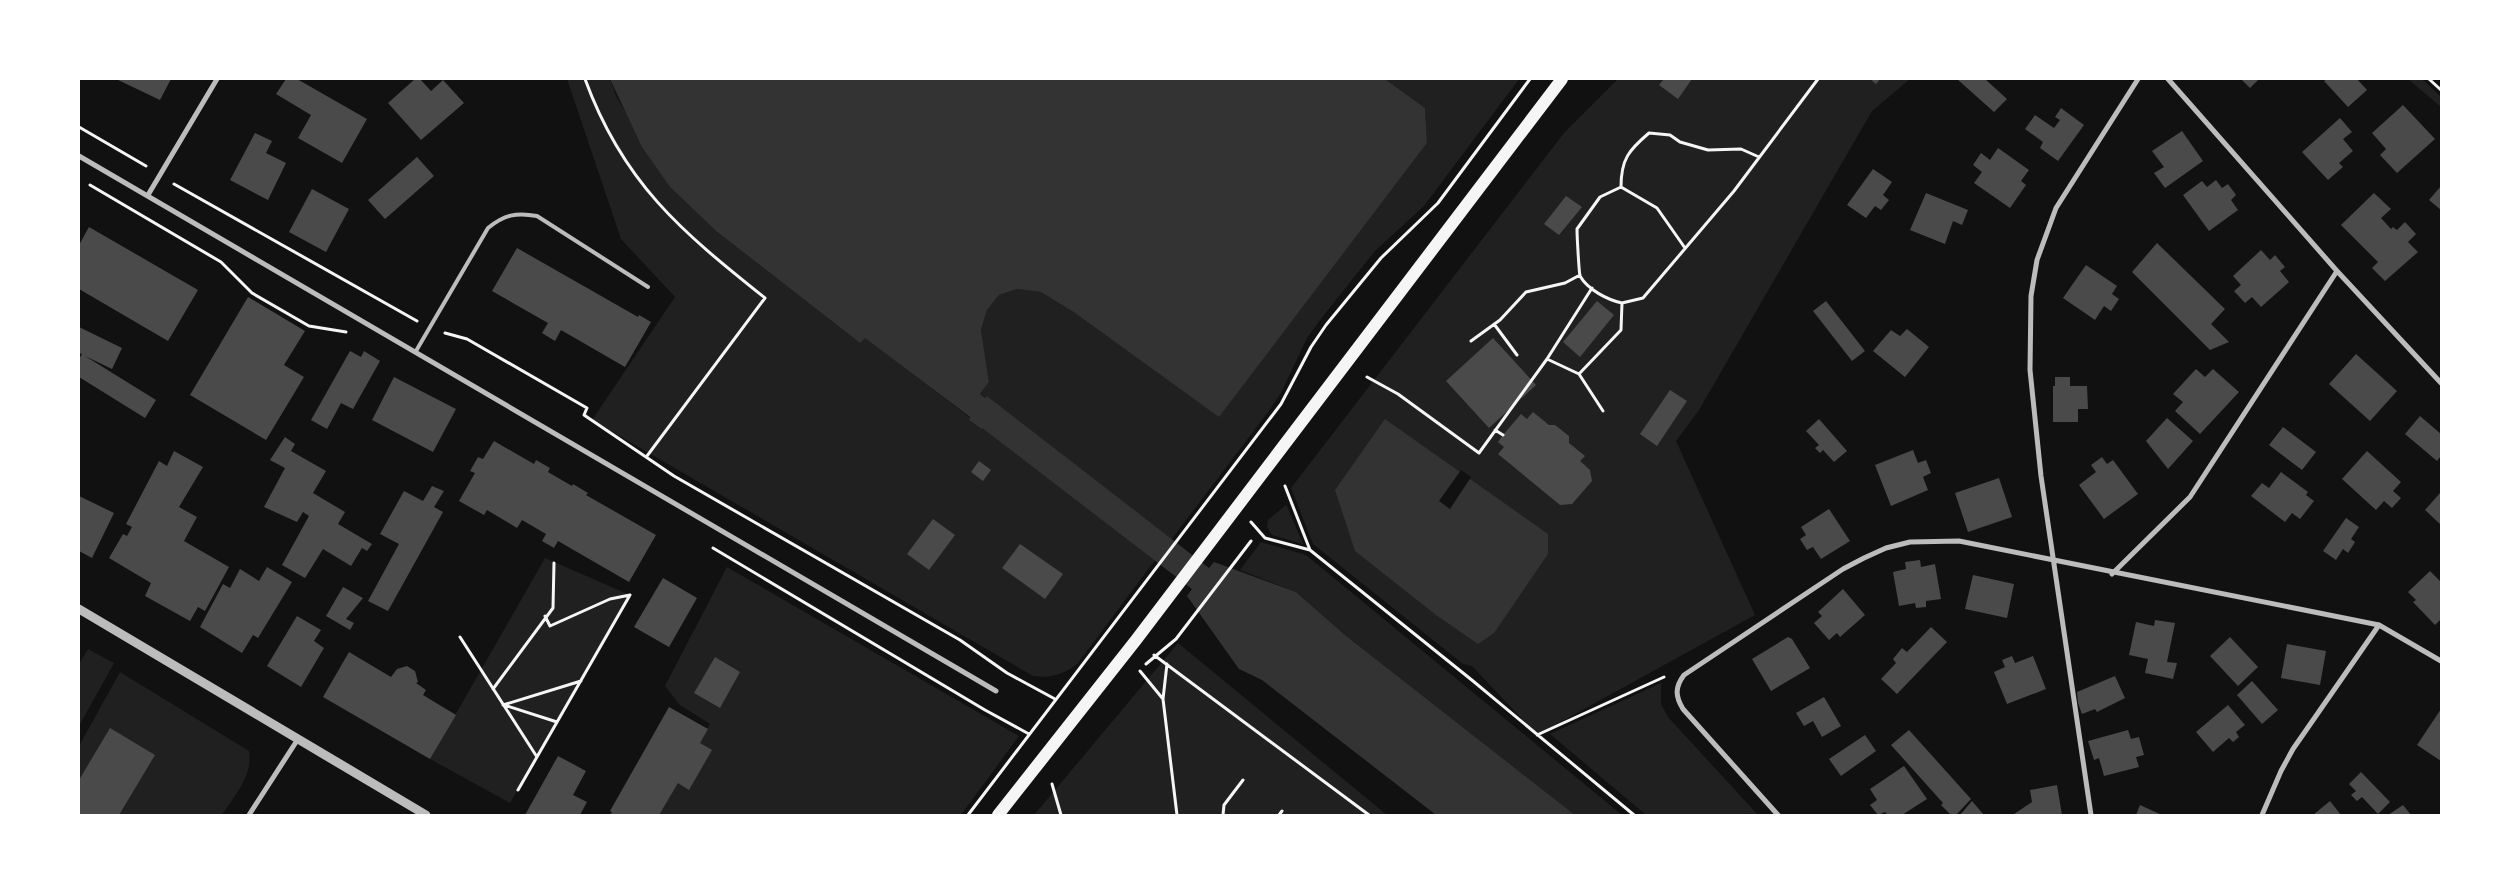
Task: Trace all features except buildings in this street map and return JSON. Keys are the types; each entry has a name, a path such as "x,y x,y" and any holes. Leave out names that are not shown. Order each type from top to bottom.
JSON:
{"main road":[{"path":"998,815 1136,640 1562,79"}],"street":[{"path":"148,195 217,79"},
{"path":"2091,815 2056,562 2041,476 2030,370 2031,296 2037,260 2056,208 2138,79"},
{"path":"2168,79 2337,271 2441,383"},
{"path":"79,156 996,691"},
{"path":"2112,574 2190,497 2337,271"},
{"path":"1778,815 1683,709 1678,701 1678,683 1684,675 1843,569 1886,548 1910,542 1959,541 2112,574 2379,625 2441,661"},
{"path":"79,609 426,815"},
{"path":"2262,815 2281,770 2293,749 2379,625"},
{"path":"249,815 298,739"}],"lane":[{"path":"416,351 488,228 501,217 528,214 537,216 648,287"}],"path":[{"path":"585,79 595,105 623,159 655,201 704,250 765,298 647,456"},
{"path":"968,815 1281,404 1311,347 1326,325 1381,258 1438,203 1530,79"},
{"path":"1621,186 1600,197 1577,229 1580,275 1592,288 1610,301 1622,303 1643,298 1759,157 1818,79"},
{"path":"2429,79 2441,90"},
{"path":"79,127 161,174 183,190 430,329 467,339 587,408 584,415 674,476 960,640 1007,673 1055,699"},
{"path":"1621,186 1621,168 1632,148 1649,132 1670,135 1680,142 1708,150 1741,149 1759,157"},
{"path":"87,183 221,262 252,293 309,326 348,333"},
{"path":"1621,186 1656,208 1685,248"},
{"path":"1471,341 1494,324 1526,292 1565,283 1580,275"},
{"path":"1367,376 1398,394 1479,453 1547,359 1592,288"},
{"path":"1579,374 1621,330 1622,303"},
{"path":"1494,324 1517,355"},
{"path":"1547,359 1579,374 1602,411"},
{"path":"1495,430 1503,435"},
{"path":"1285,486 1310,550"},
{"path":"1247,519 1265,538 1310,550 1634,815"},
{"path":"1134,678 1154,655 1176,639 1251,541"},
{"path":"704,543 985,710"},
{"path":"493,689 552,608 554,563"},
{"path":"518,790 630,596 610,599 550,626 545,616"},
{"path":"460,637 537,757"},
{"path":"1136,640 1369,815"},
{"path":"1167,664 1163,699 1177,815"},
{"path":"1537,735 1649,683 1696,668"},
{"path":"1140,671 1163,699"},
{"path":"503,705 581,681"},
{"path":"503,705 558,722"},
{"path":"1047,790 1058,776"},
{"path":"1223,815 1224,804 1243,780"},
{"path":"1052,784 1061,815"},
{"path":"1279,815 1282,811"}],"shaded area":[{"path":"567,79 610,79 616,96 670,187 716,231 860,343 865,337 970,418 969,420 980,429 981,427 1155,560 1078,663 1057,675 1033,676 592,420 675,297 621,239"},
{"path":"610,79 1385,79 1425,108 1427,143 1219,417 1075,313 1041,292 1017,289 999,295 987,310 981,330 989,382 980,394 985,398 987,396 1209,568 1214,562 1296,592 1345,635 1575,815 1436,815 1262,680 1239,669 1187,596 1192,589 969,420 970,417 865,338 860,343 716,231 670,187 642,147"},
{"path":"1385,79 1519,79 1424,206 1375,251 1320,320 1307,338 1281,393 1171,540 987,396 986,398 980,394 989,382 981,330 987,310 999,295 1017,289 1041,292 1075,313 1219,416 1427,143 1425,108"},
{"path":"1618,79 1910,79 1872,111 1699,410 1676,441 1755,615 1537,735 1472,666 1463,664 1313,544 1291,488 1564,133"},
{"path":"2408,79 2422,79 2441,97 2441,107"},
{"path":"1385,419 1548,534 1548,554 1494,633 1478,644 1436,615 1355,551 1335,490"},
{"path":"1286,505 1303,544 1272,535 1267,527 1268,520"},
{"path":"1261,542 1306,555 1622,815 1575,815 1345,635 1296,592 1240,570"},
{"path":"545,558 630,595 510,803 430,759"},
{"path":"727,567 1019,736 961,815 655,815 710,724 680,705 665,686"},
{"path":"1178,643 1387,815 1034,815"},
{"path":"88,649 114,663 79,726 79,664"},
{"path":"120,672 249,751 250,760 246,777 222,815 79,815 79,746"},
{"path":"1661,683 1661,704 1668,717 1758,815 1646,815 1550,734"}],"pier":[{"path":"1461,470 1471,477 1450,509 1439,501"}]}
